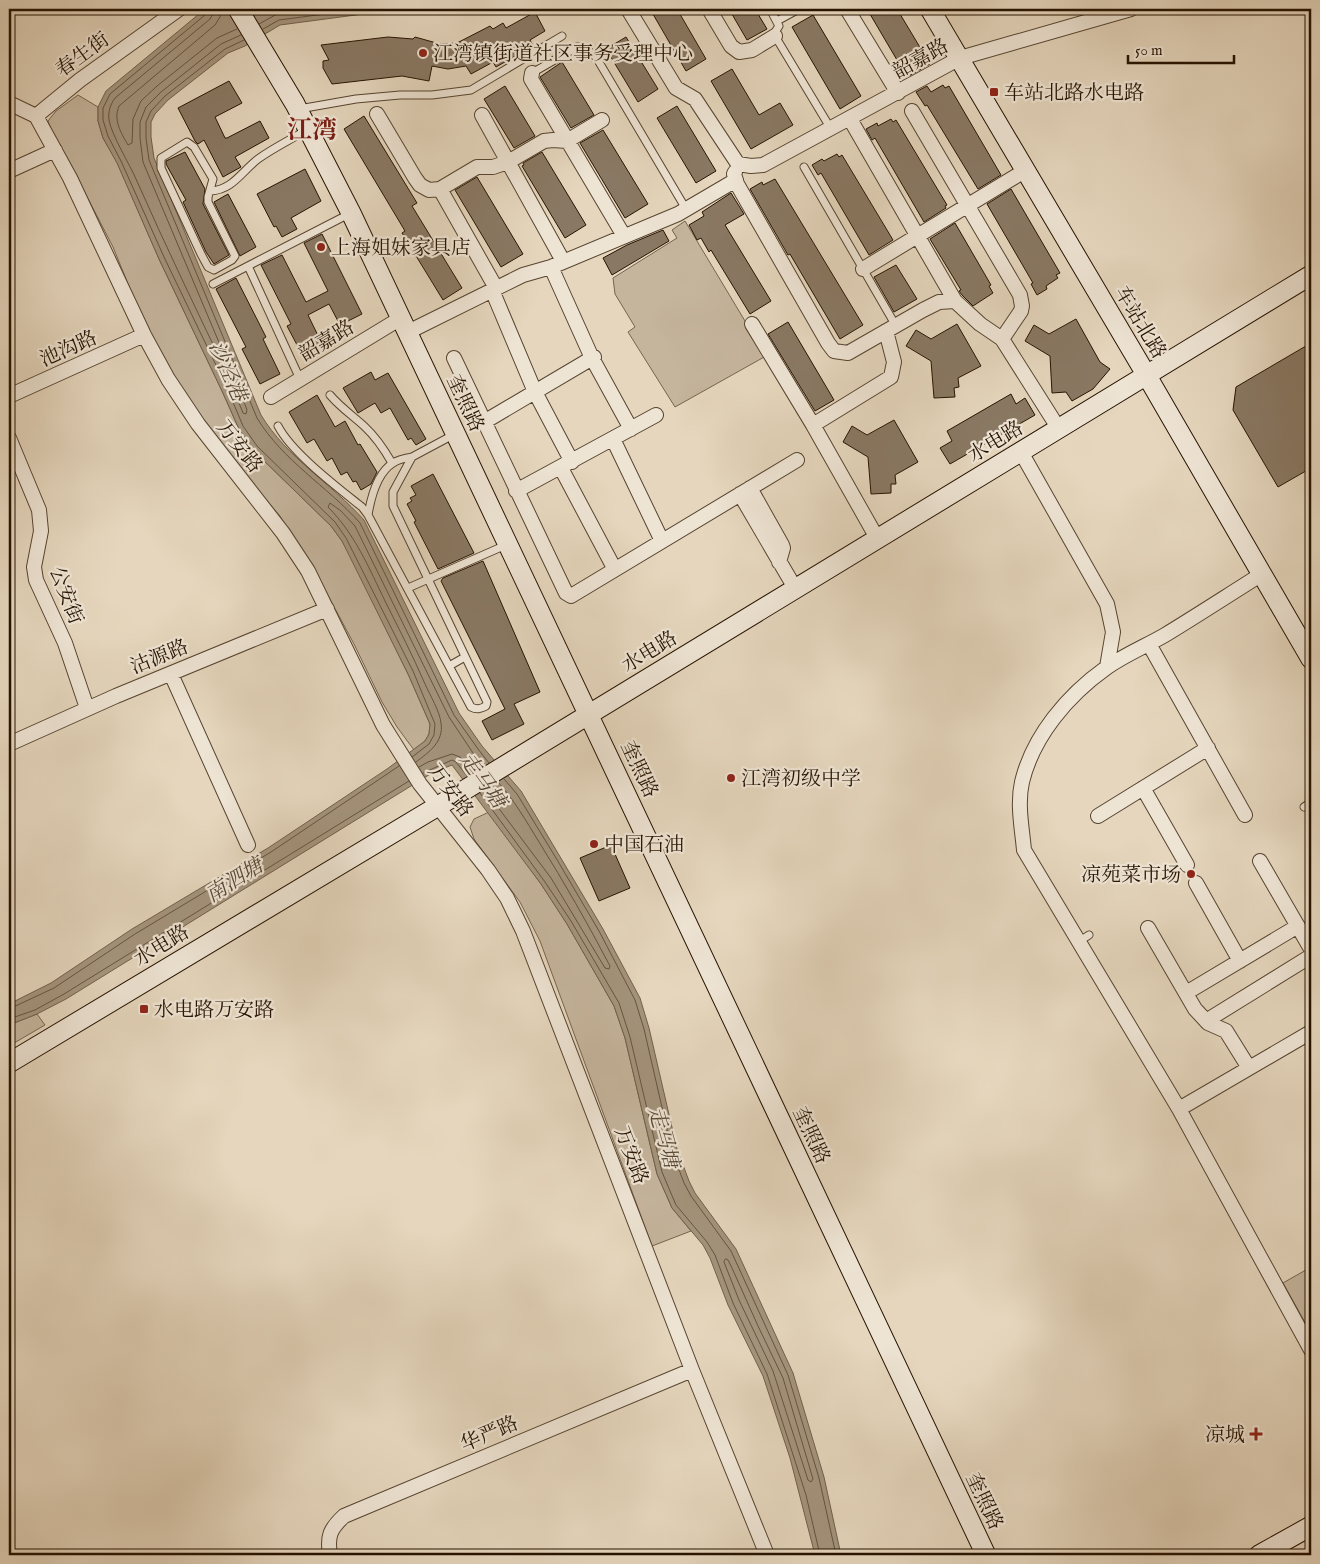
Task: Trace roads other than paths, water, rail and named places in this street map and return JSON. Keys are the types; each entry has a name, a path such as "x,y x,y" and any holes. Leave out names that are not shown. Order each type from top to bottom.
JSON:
{"main road":[{"name":"奎照路","path":"238,9 298,110 351,213 986,1555"},
{"name":"车站北路","path":"930,9 1147,376 1311,659"},
{"name":"水电路","path":"9,1063 437,807 1311,275"},
{"path":"1259,1555 1311,1526"}],"street":[{"name":"春生街","path":"36,116 80,80 179,9"},
{"path":"628,9 676,88 695,99 738,164 734,174 736,180 834,351 848,353 923,310 940,302 955,301"},
{"path":"709,9 731,46 739,52 752,50 775,36"},
{"path":"847,9 898,93"},
{"name":"韶嘉路","path":"738,164 763,165 960,58 1131,9"},
{"path":"532,73 531,79 624,236"},
{"path":"9,103 36,116"},
{"path":"912,111 1020,295 1022,311 1002,339"},
{"path":"377,114 415,178 420,185 429,190 440,189 477,167 493,167 508,162 544,141 567,141 602,120"},
{"path":"482,115 508,162 557,264 593,358 631,429"},
{"name":"万安路","path":"36,116 70,178 144,335 168,379 188,410 303,563 379,718 397,749 437,807 488,870 507,898 524,931 692,1370 767,1555"},
{"path":"850,119 955,301 980,324 1002,339 1059,429"},
{"path":"9,172 55,150"},
{"path":"863,269 1026,170"},
{"name":"韶嘉路","path":"271,397 300,379 405,325 494,289 523,274 557,264 686,209 736,180"},
{"path":"440,189 494,289 566,465 613,566 617,568"},
{"path":"752,324 813,424 877,538"},
{"path":"813,424 890,377 894,362 891,328"},
{"name":"池沟路","path":"9,395 144,335"},
{"path":"454,358 516,491 566,593 570,596 796,460"},
{"path":"484,422 593,358"},
{"path":"516,491 656,415"},
{"name":"公安街","path":"9,438 39,510 42,531 34,566 36,580 65,643 87,708"},
{"path":"613,439 662,541"},
{"path":"1021,452 1107,604 1112,632 1107,668"},
{"path":"745,491 782,545 783,548 779,562 795,588"},
{"path":"1262,574 1107,668 1085,685 1045,730 1031,754 1022,783 1020,815 1024,850 1084,938 1311,1350"},
{"name":"沽源路","path":"9,744 87,708 327,609"},
{"path":"1149,644 1245,816"},
{"path":"171,674 248,845"},
{"path":"1098,816 1208,748"},
{"path":"1143,788 1187,865"},
{"path":"1260,861 1311,949"},
{"path":"1196,884 1240,962"},
{"path":"1186,994 1298,926"},
{"path":"1148,928 1195,1009 1206,1021 1226,1031 1249,1068"},
{"path":"1206,1021 1311,956"},
{"path":"1179,1109 1311,1032"},
{"name":"华严路","path":"330,1555 328,1541 333,1526 344,1516 692,1370"}],"lane":[{"path":"770,9 779,26 775,36 831,129"},
{"path":"777,21 799,9"},
{"path":"298,110 356,99 400,95 432,96 471,90 562,36"},
{"path":"532,73 577,47 585,48 596,57 686,209"},
{"path":"210,191 220,189 239,178 257,160 308,129"},
{"path":"187,142 194,147 213,180 210,191 208,202 235,256 232,260 214,270 208,267 178,204 161,168 161,158 187,142"},
{"path":"804,167 863,269 891,328"},
{"path":"213,284 351,213"},
{"path":"248,266 300,379"},
{"path":"330,394 340,407 380,442 392,463"},
{"path":"278,426 281,432 303,456 362,507 368,515 471,707 481,709 486,706 487,702 393,506 393,492 412,457"},
{"path":"368,515 371,497 384,473 392,463 412,457 456,434"},
{"path":"408,588 508,544"},
{"path":"449,666 465,657"},
{"path":"1304,806 1311,802"}],"water":[{"path":"205,9 401,9 280,25 245,46 228,53 168,100 155,114 151,122 154,158 261,415 283,444 364,520 459,713 482,746 521,791 603,929 640,998 649,1028 677,1149 689,1181 695,1193 736,1249 793,1373 824,1477 841,1555 815,1555 790,1458 763,1376 728,1305 710,1258 703,1245 672,1208 657,1174 625,1038 614,1006 567,924 541,884 452,765 432,773 66,999 37,1014 9,1025 9,1004 51,983 132,929 268,848 387,769 425,741 429,734 430,724 408,674 342,541 331,526 253,450 239,429 159,259 117,163 103,138 98,121 98,107 106,91"}],"place":[{"name":"江湾镇街道社区事务受理中心","path":"423,53"},
{"name":"车站北路水电路","path":"994,92"},
{"name":"上海姐妹家具店","path":"321,247"},
{"name":"江湾初级中学","path":"731,778"},
{"name":"中国石油","path":"594,844"},
{"name":"凉苑菜市场","path":"1191,874"},
{"name":"水电路万安路","path":"144,1009"},
{"name":"凉城","path":"1256,1434"}],"district":[{"name":"江湾","path":"312,129"}],"water label":[{"name":"沙泾港","path":"228,371"},
{"name":"走马塘","path":"483,780"},
{"name":"南泗塘","path":"234,880"},
{"name":"走马塘","path":"664,1137"}]}
